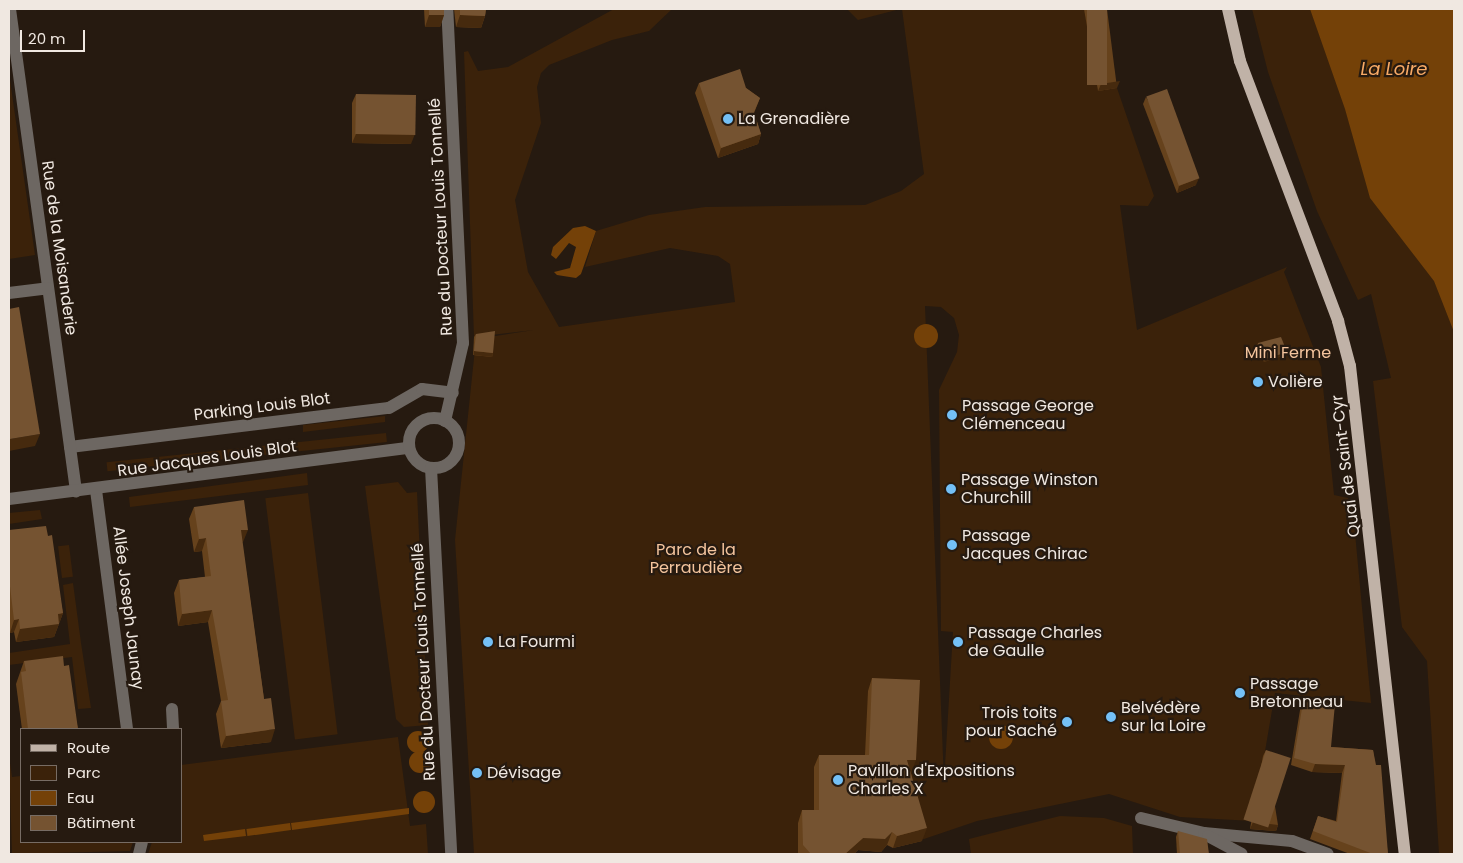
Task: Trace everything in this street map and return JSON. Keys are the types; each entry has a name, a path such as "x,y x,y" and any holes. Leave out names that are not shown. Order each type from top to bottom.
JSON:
{"main road":[{"name":"Quai de Saint-Cyr","path":"1228,9 1240,61 1338,321 1350,366 1405,854"}],"street":[{"name":"Rue de la Moisanderie","path":"10,9 76,492"},
{"name":"Rue du Docteur Louis Tonnellé","path":"445,421 463,343 447,9"},
{"path":"9,293 48,288"},
{"name":"Parking Louis Blot","path":"70,447 389,408 422,389 453,393"},
{"path":"434,418 445,421 458,437 457,453 446,465 431,468 417,462 409,448 418,424 434,418"},
{"name":"Rue Jacques Louis Blot","path":"9,499 96,490 409,448"},
{"name":"Rue du Docteur Louis Tonnellé","path":"431,468 451,854"},
{"name":"Allée Joseph Jaunay","path":"96,490 127,728"},
{"path":"172,709 173,728"},
{"path":"1141,818 1204,833 1292,841 1328,854"},
{"path":"1204,833 1242,854"}],"green space":[{"name":"Parc de la Perraudière","path":"614,9 672,9 649,31 612,40 549,65 541,73 537,87 541,123 515,200 528,272 559,327 735,302 730,264 718,256 670,248 585,267 596,231 649,215 705,207 865,205 901,191 924,174 902,9 1085,9 1098,90 1117,88 1154,196 1148,206 1120,205 1137,330 1287,267 1284,272 1321,367 1334,495 1348,498 1353,512 1371,703 1275,693 1253,821 1180,817 1109,794 977,821 924,839 814,854 474,854 455,540 476,339 534,330 474,337 464,52 468,51 478,71 508,67","holes":["925,306 941,307 954,318 959,335 957,352 939,390 941,631 953,632 944,782"]},
{"path":"847,9 900,9 858,20"},
{"path":"1252,9 1454,9 1454,854 1439,854 1427,661 1402,627 1373,381 1391,378 1371,294 1358,300 1317,211 1268,72"},
{"path":"9,73 35,255 9,259"},
{"path":"385,416 385,422 303,432 303,425"},
{"path":"386,433 387,442 107,471 107,462"},
{"path":"307,473 308,485 130,507 129,497"},
{"path":"398,482 407,493 417,492 428,725 404,727 396,719 365,486"},
{"path":"308,493 338,734 295,739 265,498"},
{"path":"40,510 42,519 9,524 9,513"},
{"path":"69,545 73,577 62,578 58,546"},
{"path":"73,583 91,708 78,709 72,657 9,665 9,653 70,644 63,585"},
{"path":"398,737 410,826 426,824 428,854 148,854 152,843 182,843 182,765"},
{"path":"9,756 12,777 20,776 20,843 133,843 130,851 12,854"},
{"path":"1060,816 1104,818 1132,826 1133,854 971,854 969,839"}],"water":[{"name":"La Loire","path":"1310,9 1454,9 1454,332 1434,281 1370,198 1345,109"},
{"path":"585,226 596,231 581,274 576,278 557,275 554,272 570,268 576,247 569,243 556,259 551,255 553,247 573,228"},
{"path":"926,324 935,327 938,336 935,345 926,348 917,345 914,336 917,327"},
{"path":"1001,725 1010,728 1013,737 1010,746 1001,749 992,746 989,737 992,728"},
{"path":"418,731 426,734 429,742 426,750 418,753 410,750 407,742 410,734"},
{"path":"420,751 428,754 431,762 428,770 420,773 412,770 409,762 412,754"},
{"path":"424,791 432,794 435,802 432,810 424,813 416,810 413,802 416,794"},
{"path":"409,808 409,814 292,830 291,823"},
{"path":"290,823 291,830 247,836 246,829"},
{"path":"245,829 246,836 204,841 203,835"}],"building":[{"path":"429,9 444,9 444,15 429,15"},
{"path":"460,9 486,9 485,16 460,15"},
{"path":"1087,9 1107,9 1107,85 1087,85"},
{"name":"La Grenadière","path":"740,69 746,88 760,98 754,112 761,134 721,148 699,83"},
{"path":"1167,89 1199,178 1179,186 1146,97"},
{"path":"356,94 416,95 415,135 355,134"},
{"path":"19,307 40,434 10,439 9,309"},
{"path":"495,331 493,353 474,351 476,334"},
{"path":"1281,337 1287,352 1265,359 1258,343"},
{"path":"244,500 248,530 241,530 264,699 271,698 275,729 226,736 221,701 228,700 212,610 182,614 179,580 211,576 206,538 199,539 194,507"},
{"path":"46,526 48,536 52,535 63,613 58,614 59,624 20,629 19,619 14,620 9,578 9,530"},
{"path":"63,656 64,666 69,665 78,728 28,728 21,672 26,671 24,661"},
{"path":"872,678 920,680 916,760 907,760 927,828 897,836 892,832 885,839 863,838 845,854 811,854 803,845 802,810 819,810 819,755 869,755"},
{"path":"1303,702 1335,704 1331,747 1373,750 1376,765 1381,765 1388,854 1373,854 1313,831 1318,816 1337,822 1345,765 1315,764 1294,758"},
{"path":"1266,750 1291,758 1268,827 1243,819"},
{"path":"1178,831 1207,839 1209,854 1180,854"}],"place":[{"name":"La Grenadière","path":"728,119"},
{"name":"Volière","path":"1258,382"},
{"name":"Passage George Clémenceau","path":"952,415"},
{"name":"Passage Winston Churchill","path":"951,489"},
{"name":"Passage Jacques Chirac","path":"952,545"},
{"name":"La Fourmi","path":"488,642"},
{"name":"Passage Charles de Gaulle","path":"958,642"},
{"name":"Passage Bretonneau","path":"1240,693"},
{"name":"Belvédère sur la Loire","path":"1111,717"},
{"name":"Trois toits pour Saché","path":"1067,722"},
{"name":"Dévisage","path":"477,773"},
{"name":"Pavillon d'Expositions Charles X","path":"838,780"}],"park label":[{"name":"Mini Ferme","path":"1288,353"}]}
